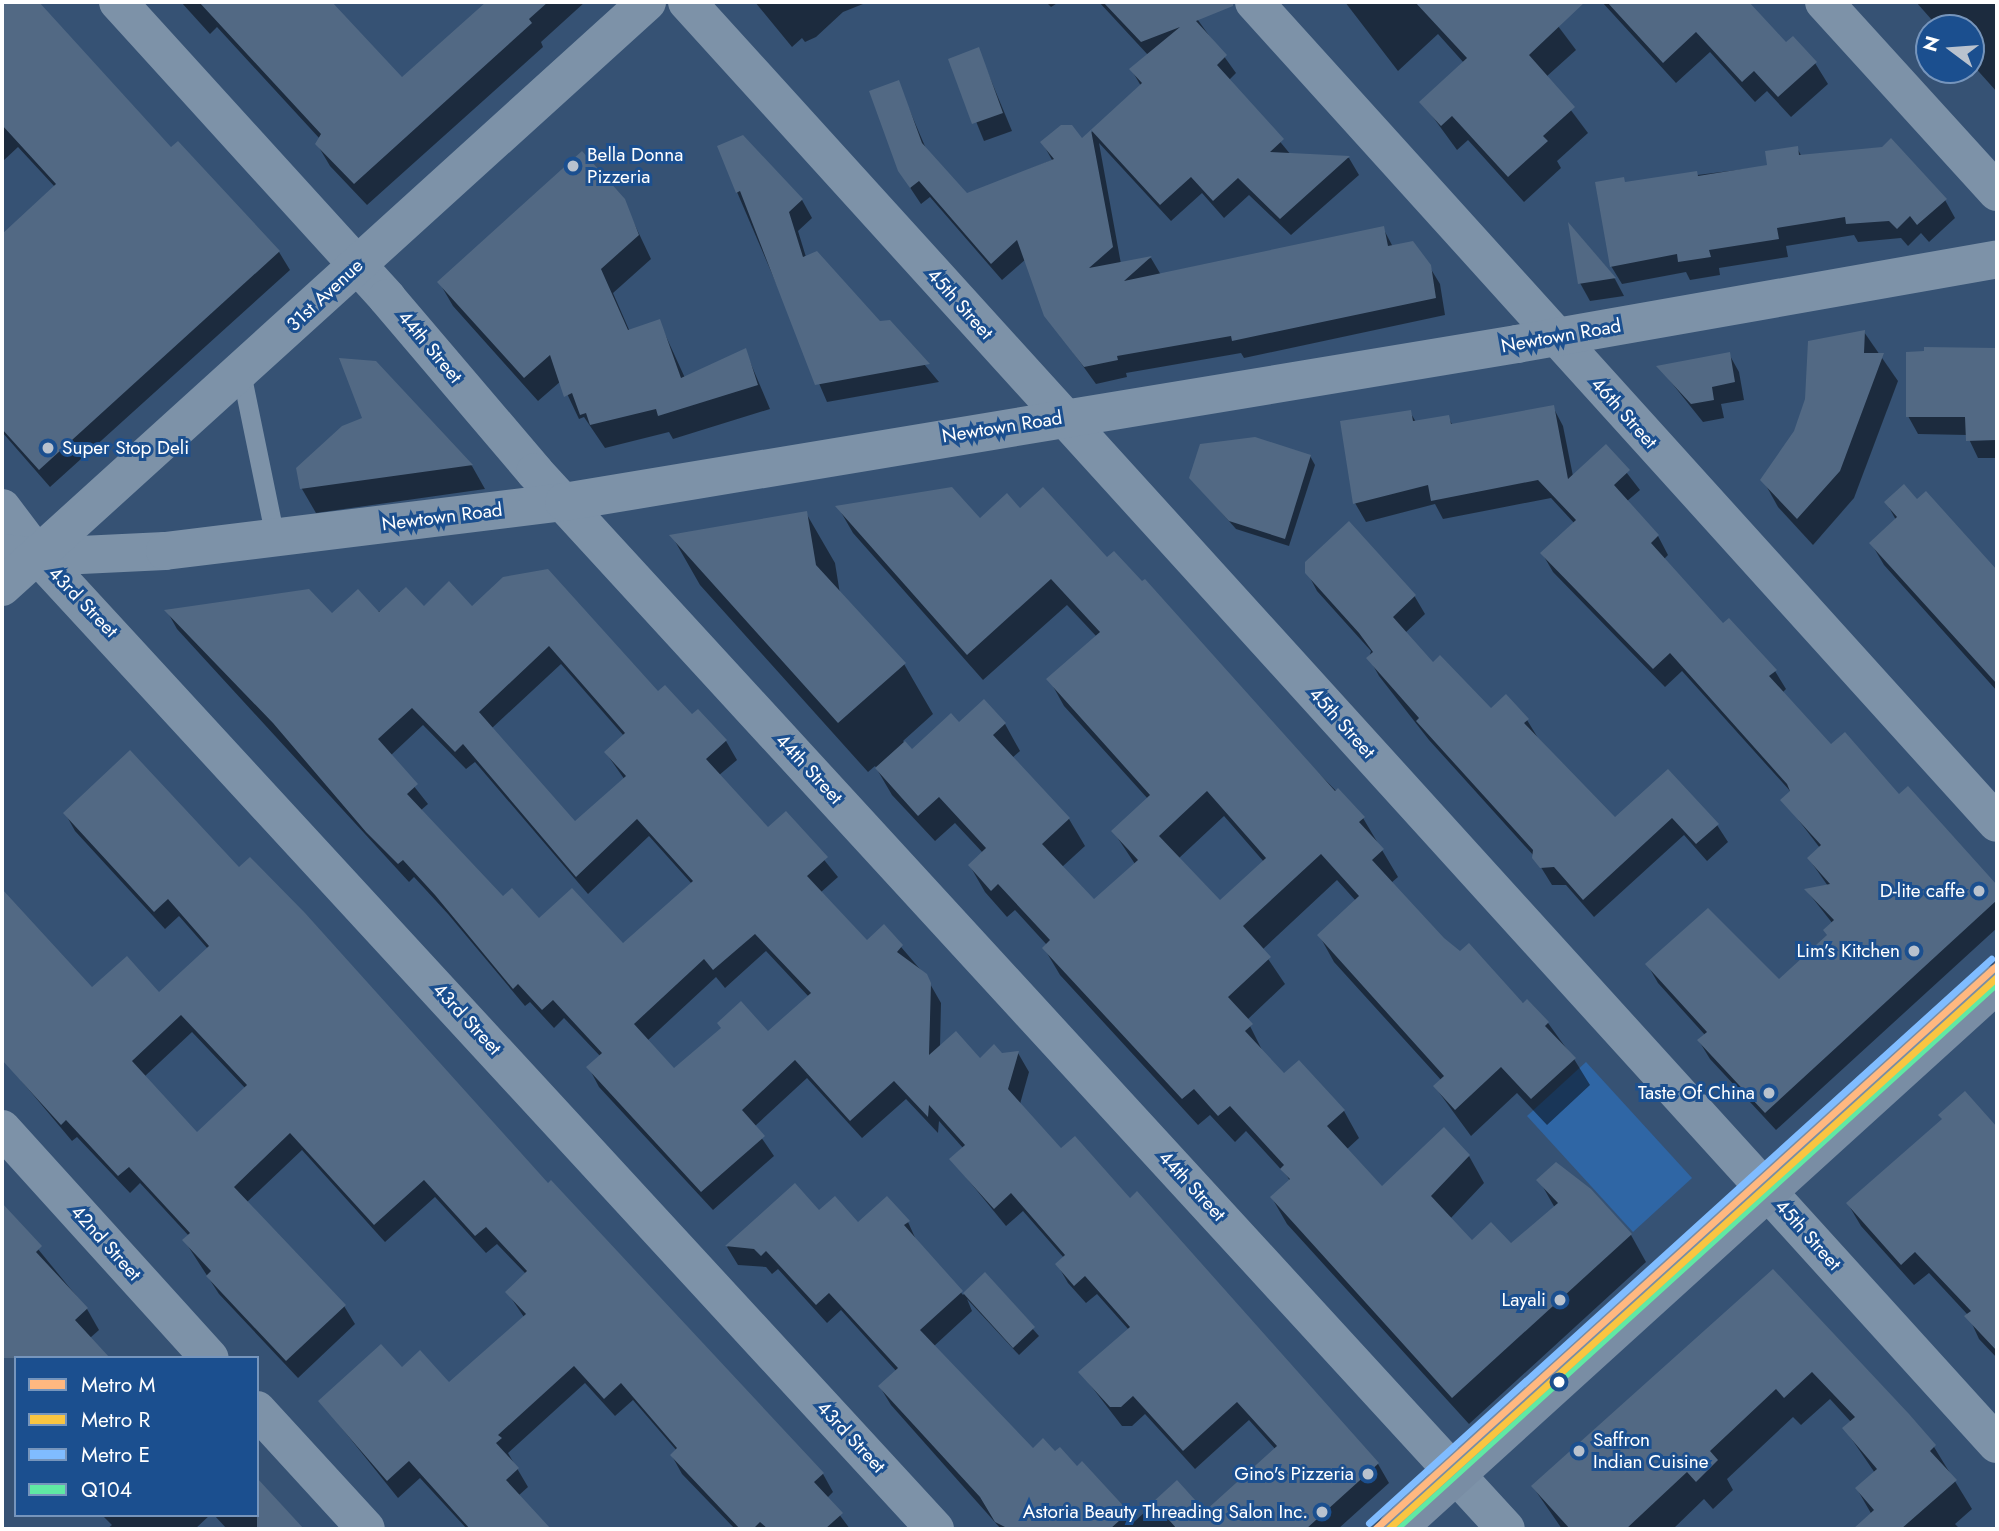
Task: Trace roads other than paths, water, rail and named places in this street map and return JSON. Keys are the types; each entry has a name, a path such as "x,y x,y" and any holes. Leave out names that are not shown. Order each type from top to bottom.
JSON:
{"main road":[{"path":"1397,1529 1767,1190 1997,984"}],"street":[{"name":"44th Street","path":"118,2 357,265 564,502 1506,1529"},
{"name":"31st Avenue","path":"2,587 39,557 647,2"},
{"name":"45th Street","path":"687,2 1062,418 1997,1444"},
{"name":"46th Street","path":"1254,2 1997,823"},
{"path":"1824,2 1997,192"},
{"name":"Newtown Road","path":"2,553 39,557 165,551 564,502 1556,338 1997,259"},
{"name":"43rd Street","path":"2,508 39,557 935,1529"},
{"name":"42nd Street","path":"2,1129 208,1356"},
{"path":"259,1412 366,1529"}],"lane":[{"path":"241,372 275,538"}],"metro line":[{"name":"E","path":"1369,1523 1991,959"},
{"name":"M","path":"1375,1529 1997,965"},
{"name":"R","path":"1388,1529 1997,977"}],"place":[{"name":"Bella Donna Pizzeria","path":"573,166"},
{"name":"Super Stop Deli","path":"48,448"},
{"name":"D-lite caffe","path":"1979,891"},
{"name":"Lim’s Kitchen","path":"1914,951"},
{"name":"Taste Of China","path":"1769,1093"},
{"name":"Layali","path":"1560,1300"},
{"name":"Saffron Indian Cuisine","path":"1579,1451"},
{"name":"Gino's Pizzeria","path":"1368,1474"},
{"name":"Astoria Beauty Threading Salon Inc.","path":"1322,1512"}]}
